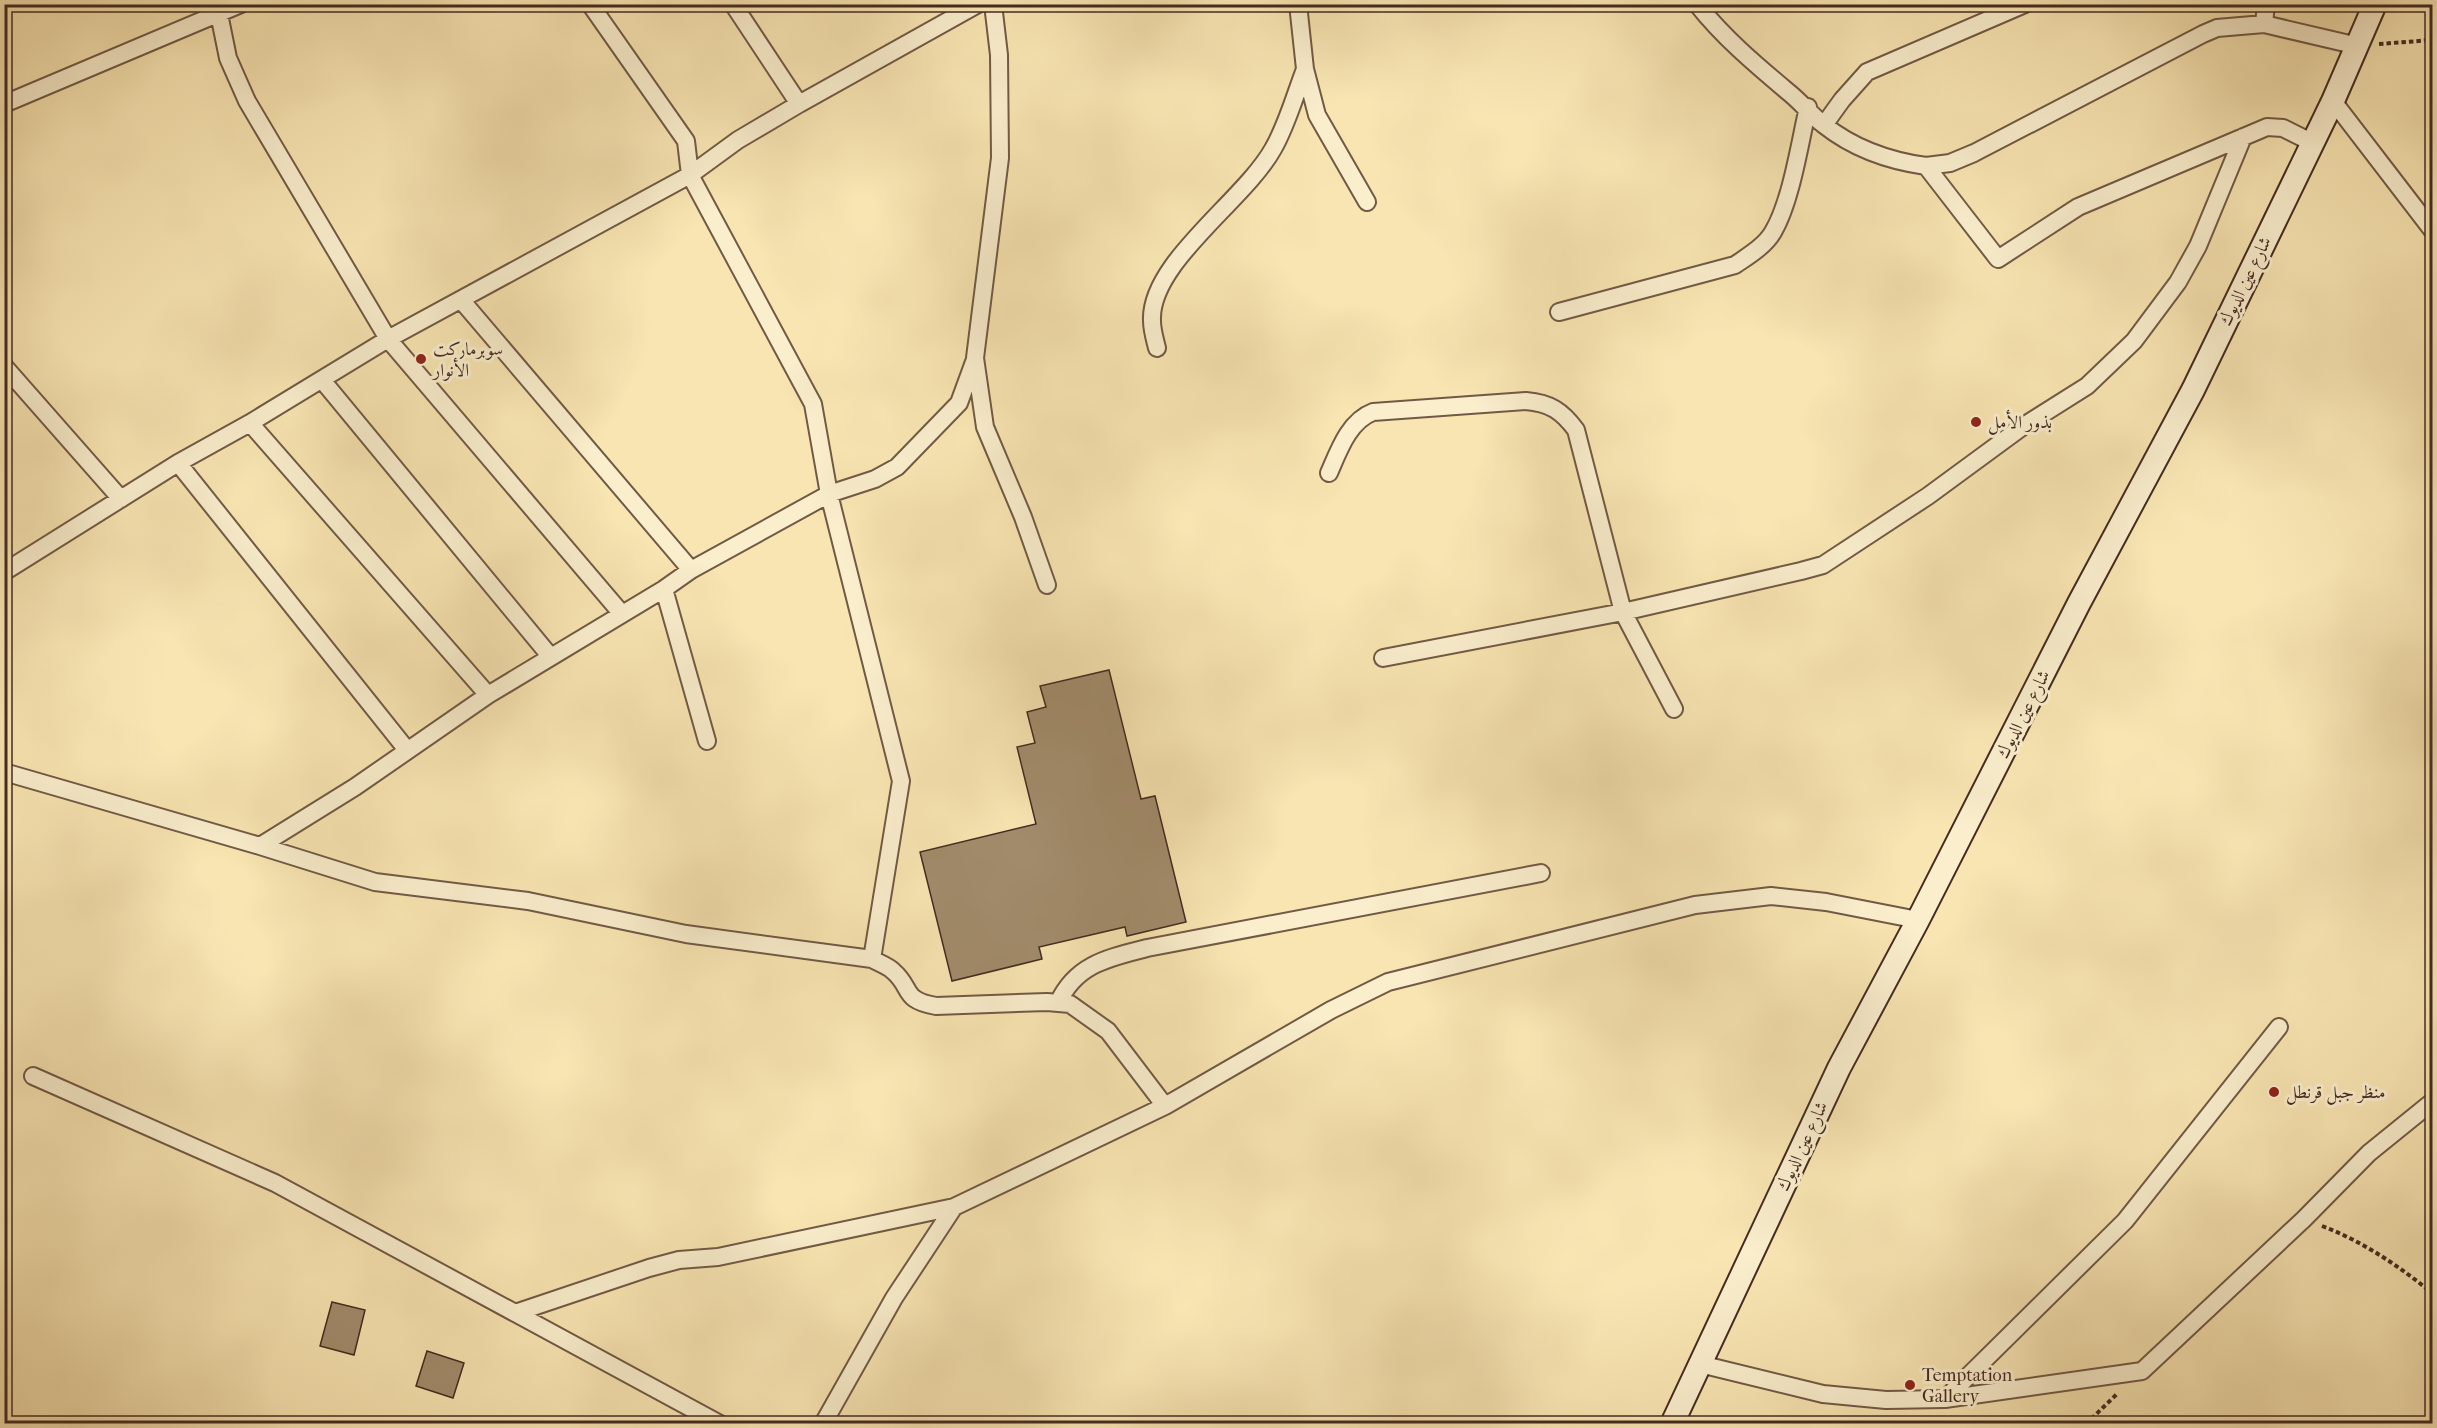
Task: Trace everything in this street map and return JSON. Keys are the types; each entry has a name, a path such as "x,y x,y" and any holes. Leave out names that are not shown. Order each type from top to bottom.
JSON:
{"main road":[{"name":"شارع عين الديوك","path":"1672,1424 1839,1068 1918,921 2079,603 2193,390 2311,142 2333,101 2375,4"}],"street":[{"path":"4,104 217,10 241,4"},
{"path":"590,4 686,141 690,175 813,404 829,494 901,781 872,959"},
{"path":"733,4 799,104"},
{"path":"4,572 178,463 250,423 388,339 462,301 690,175 738,140 978,4"},
{"path":"260,846 488,695 664,589 691,570 829,494 875,479 897,467 959,403 975,358 1000,158 999,65 993,4"},
{"path":"1298,4 1305,69 1317,115 1367,202"},
{"path":"1697,4 1751,61 1808,107 1824,125 1857,145 1895,162 1926,166 1950,163 1974,153 2217,28 2264,24 2358,46"},
{"path":"1824,125 1867,72 2025,4"},
{"path":"2264,24 2266,4"},
{"path":"217,10 228,58 248,101 388,339 622,614"},
{"path":"1157,348 1151,321 1155,297 1173,264 1231,204 1273,150 1305,69"},
{"path":"2333,101 2433,230"},
{"path":"1559,312 1735,265 1756,250 1773,232 1781,210 1808,107"},
{"path":"1926,166 1998,259 2078,207 2267,127 2283,128 2311,142"},
{"path":"1383,658 1623,612 1823,565 1928,496 2022,427 2087,386 2134,341 2178,282 2198,246 2243,137"},
{"path":"462,301 691,570"},
{"path":"975,358 985,427 1023,517 1047,585"},
{"path":"4,366 121,499"},
{"path":"322,380 550,656"},
{"path":"1329,473 1354,425 1362,416 1373,412 1526,401 1541,402 1556,408 1576,430 1623,612 1674,709"},
{"path":"250,423 488,695"},
{"path":"178,463 407,750"},
{"path":"664,589 707,741"},
{"path":"4,772 260,846 375,882 528,901 686,934 872,959 894,972 905,989 919,1003 936,1006 1070,1004 1108,1031 1165,1106"},
{"path":"1058,1003 1066,985 1078,975 1110,957 1541,873"},
{"path":"515,1313 679,1260 718,1257 954,1207 1165,1106 1331,1010 1388,982 1684,908 1771,896 1826,902 1918,921"},
{"path":"1945,1399 2125,1221 2279,1027"},
{"path":"33,1076 274,1183 714,1422"},
{"path":"1700,1364 1822,1394 1886,1400 1945,1399 2142,1371 2304,1219 2369,1153 2433,1102"},
{"path":"824,1424 894,1298 954,1207"}],"path":[{"path":"2358,46 2433,40"},
{"path":"2304,1219 2344,1234 2410,1275 2433,1293"},
{"path":"2086,1424 2142,1371"}],"building":[{"path":"1109,670 1141,799 1155,796 1186,922 1127,936 1125,927 1039,947 1042,959 952,981 920,852 1036,824 1017,747 1035,743 1027,712 1046,707 1040,686"},
{"path":"332,1302 365,1310 354,1355 320,1346"},
{"path":"427,1351 464,1363 453,1398 416,1386"}],"place":[{"name":"سوبرماركت الأنوار","path":"421,359"},
{"name":"بذور الأمل","path":"1976,422"},
{"name":"منظر جبل قرنطل","path":"2274,1092"},
{"name":"Temptation Gallery","path":"1910,1385"}]}
